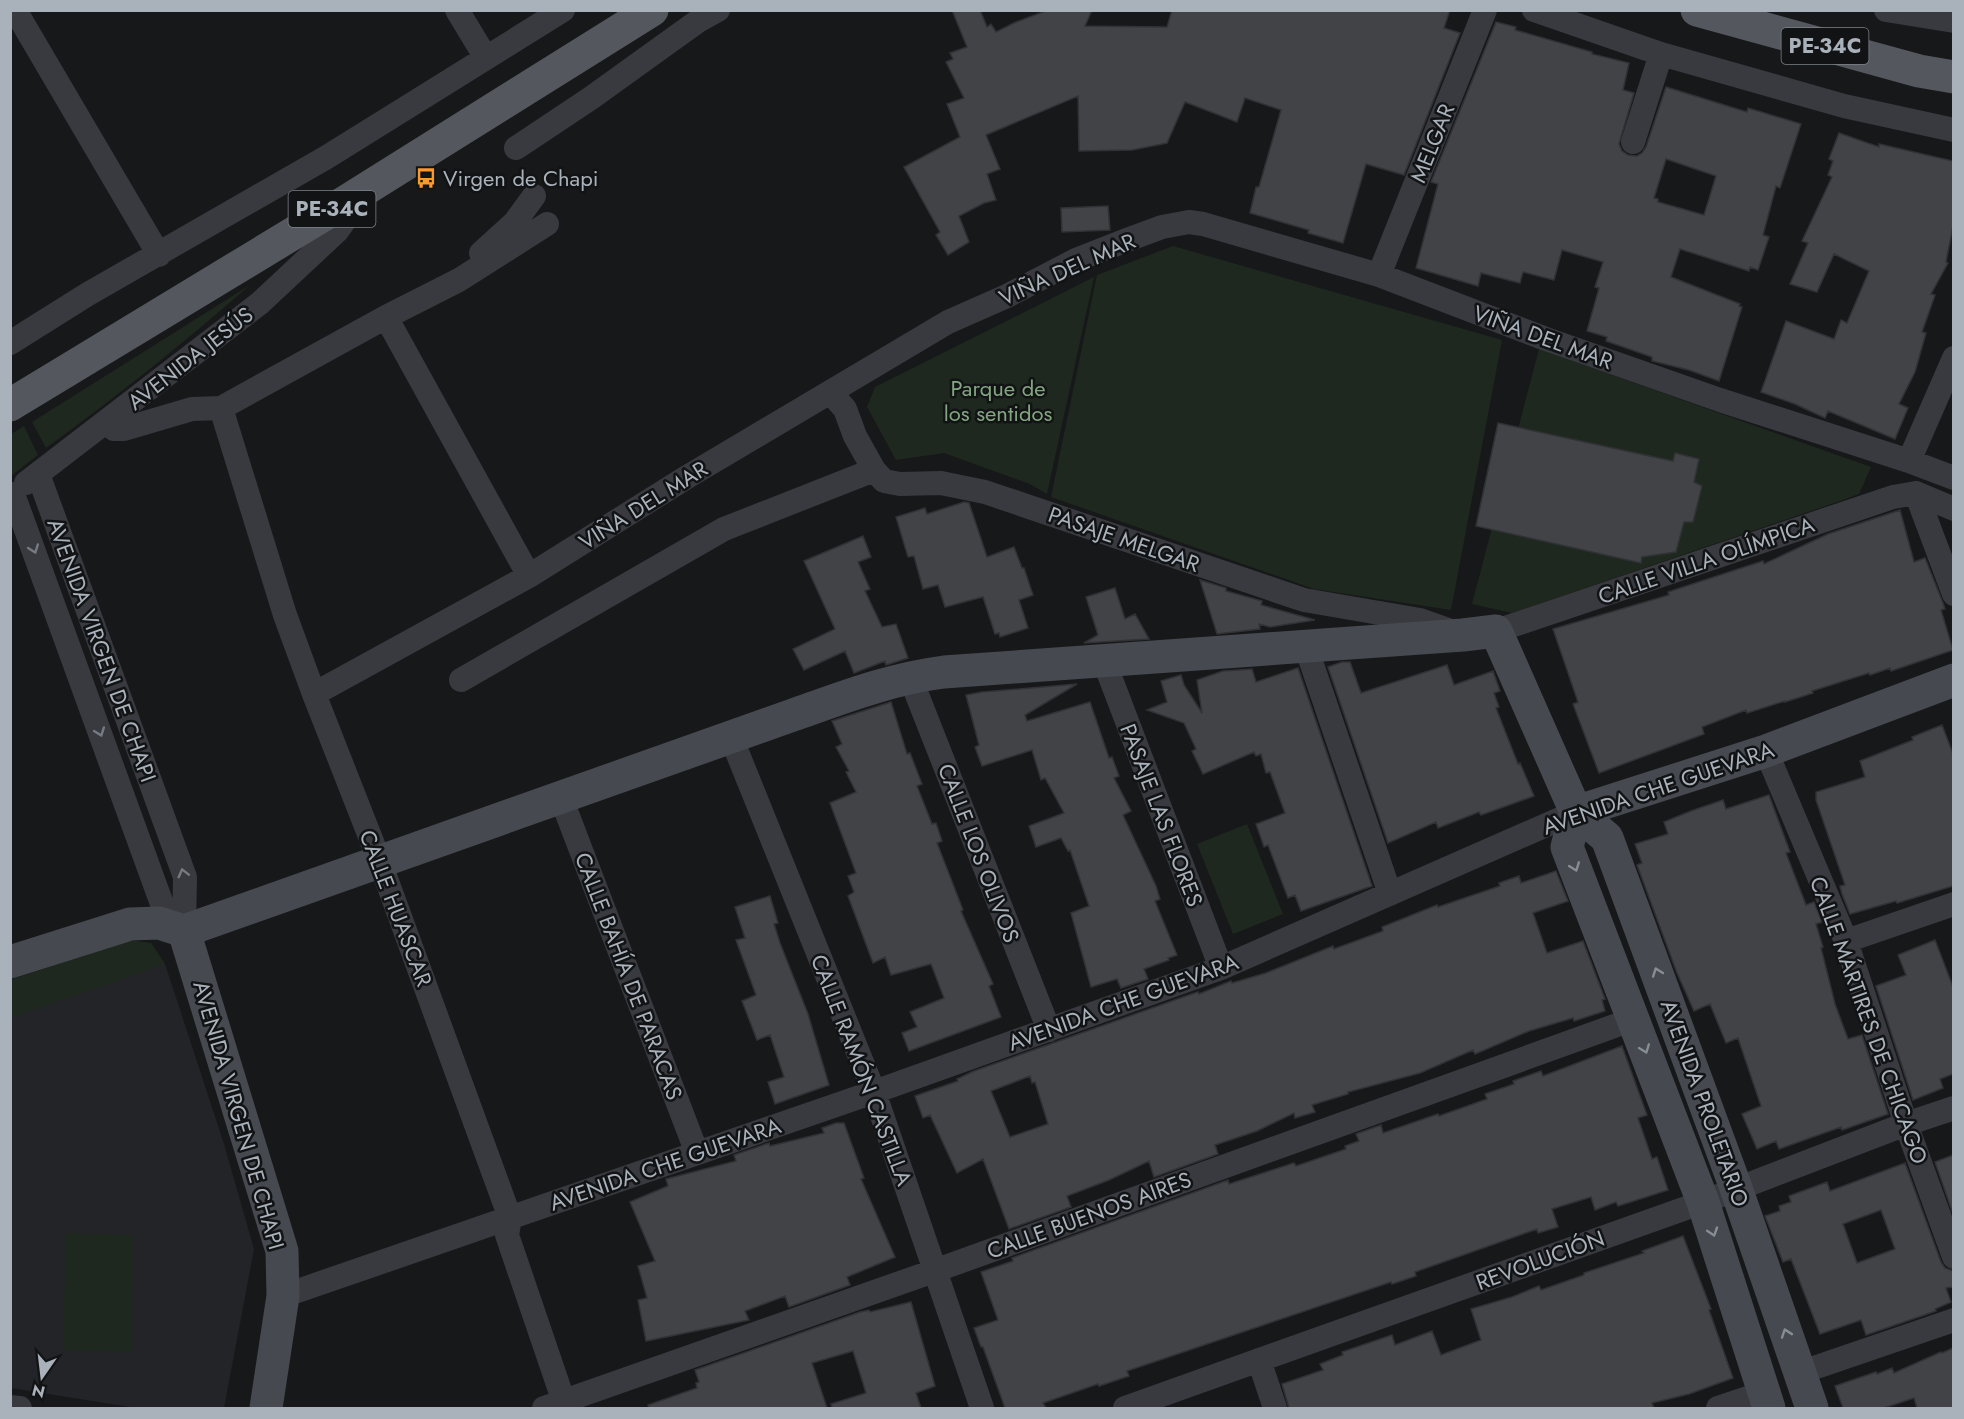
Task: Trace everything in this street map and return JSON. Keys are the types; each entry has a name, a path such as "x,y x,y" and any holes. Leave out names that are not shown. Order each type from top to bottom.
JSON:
{"main road":[{"name":"PE-34C","path":"10,405 345,202 652,10"},
{"name":"PE-34C","path":"1697,10 1919,71 1953,77"}],"street":[{"path":"457,10 486,58"},
{"path":"10,343 88,294 327,157 563,10"},
{"path":"516,148 591,98 698,21 718,10"},
{"name":"MELGAR","path":"1379,275 1485,10"},
{"path":"1534,10 1660,54 1844,106 1953,130"},
{"path":"1886,10 1953,21"},
{"path":"21,17 159,255"},
{"path":"1633,142 1660,54"},
{"path":"459,280 486,246 515,222 534,196"},
{"name":"AVENIDA JESÚS","path":"12,495 260,303 337,231 347,217 345,202"},
{"name":"VIÑA DEL MAR","path":"314,694 530,576 687,477 948,322 1006,296 1076,260 1162,227 1189,222 1203,224 1379,275 1567,346 1720,400 1909,461 1953,478"},
{"path":"107,423 114,429 124,429 192,409 221,408 386,317 459,280 547,224"},
{"path":"386,317 530,576"},
{"path":"1909,461 1953,358"},
{"path":"461,680 724,529 874,470 855,436 845,409 831,393"},
{"name":"CALLE HUASCAR","path":"221,408 285,615 380,862 510,1218 507,1235 558,1406"},
{"name":"PASAJE MELGAR","path":"874,470 885,481 900,484 941,483 985,492 1304,600 1420,620 1463,635"},
{"name":"AVENIDA VIRGEN DE CHAPI","path":"38,474 185,877 184,931 282,1251 283,1296 266,1408"},
{"path":"1916,493 1953,509"},
{"path":"1916,493 1953,594"},
{"name":"CALLE VILLA OLÍMPICA","path":"1497,631 1893,497 1916,493"},
{"name":"AVENIDA VIRGEN DE CHAPI","path":"12,495 162,904 184,931"},
{"path":"10,962 130,924 159,923 184,931 873,687 910,676 1497,631"},
{"name":"AVENIDA PROLETARIO","path":"1497,631 1576,812 1607,837 1736,1188 1812,1408"},
{"path":"1306,647 1390,894"},
{"name":"PASAJE LAS FLORES","path":"1104,661 1221,968"},
{"name":"CALLE LOS OLIVOS","path":"910,676 1049,1030"},
{"name":"AVENIDA CHE GUEVARA","path":"283,1296 874,1092 1221,968 1576,812 1766,751 1953,680"},
{"name":"CALLE RAMÓN CASTILLA","path":"731,737 874,1092 982,1408"},
{"name":"CALLE MÁRTIRES DE CHICAGO","path":"1766,751 1846,941 1906,1124 1953,1257"},
{"name":"CALLE BAHÍA DE PARACAS","path":"561,798 697,1153"},
{"name":"AVENIDA PROLETARIO","path":"1576,812 1566,847 1703,1202 1766,1401"},
{"path":"1846,941 1953,904"},
{"name":"CALLE BUENOS AIRES","path":"558,1406 1634,1019"},
{"name":"REVOLUCIÓN","path":"1125,1408 1703,1202 1953,1108"},
{"path":"1799,1373 1953,1320"},
{"path":"1258,1360 1275,1408"},
{"path":"1718,1408 1766,1401"},
{"path":"10,1407 20,1408"}],"shaded area":[{"path":"151,943 165,964 224,1144 254,1249 224,1408 136,1408 11,1388 10,980"}],"green space":[{"path":"1173,246 1502,340 1451,610 1314,589 1051,497 1097,275"},
{"name":"Parque de los sentidos","path":"1094,277 1047,494 1030,484 944,453 896,460 867,407 875,387"},
{"path":"250,285 150,369 46,448 32,422"},
{"path":"1539,349 1871,467 1859,494 1843,500 1512,613 1472,604"},
{"path":"24,426 38,455 11,476 11,434"},
{"path":"1247,824 1283,914 1233,934 1197,844"},
{"path":"130,940 151,943 165,964 11,1018 10,980"},
{"path":"66,1233 134,1235 131,1352 63,1350"}],"building":[{"path":"952,10 980,10 987,27 991,24 996,32 1048,10 1092,10 1085,26 1167,27 1172,10 1450,10 1444,28 1460,33 1404,175 1366,164 1343,243 1308,233 1309,230 1250,213 1281,110 1245,98 1237,122 1185,102 1167,143 1132,150 1079,151 1078,96 986,135 1000,169 987,174 996,200 984,203 959,216 969,242 948,255 936,235 940,232 904,167 960,137 947,104 964,98 946,62 953,59 950,53 967,47"},
{"path":"1496,22 1516,27 1515,30 1592,52 1592,54 1629,63 1623,90 1634,93 1619,144 1622,151 1628,155 1637,156 1646,147 1666,87 1747,112 1748,108 1801,124 1780,188 1776,186 1763,235 1769,237 1758,270 1750,267 1749,271 1680,249 1671,277 1740,304 1739,306 1742,307 1719,381 1689,370 1652,361 1652,357 1606,341 1607,337 1587,331 1599,288 1595,287 1603,262 1562,250 1554,280 1523,272 1520,283 1481,273 1478,286 1416,268 1438,184 1431,182","holes":["1666,159 1716,176 1704,215 1658,202 1658,199 1654,198"]},
{"path":"1839,133 1879,147 1879,144 1953,161 1953,226 1946,262 1948,263 1931,294 1935,295 1922,332 1926,333 1915,372 1899,404 1908,408 1895,439 1828,411 1825,418 1761,392 1786,321 1834,339 1841,320 1847,323 1869,271 1834,254 1817,292 1790,284 1808,243 1802,241 1832,177 1828,175 1833,161 1829,159"},
{"path":"1108,206 1110,230 1062,232 1061,208"},
{"path":"1498,423 1673,461 1675,453 1699,459 1694,482 1702,486 1693,522 1684,522 1676,552 1642,557 1641,563 1476,526"},
{"path":"964,502 969,503 987,557 1014,547 1033,595 1019,600 1028,628 1000,637 999,633 995,634 983,597 945,607 938,585 923,589 914,556 908,557 896,517 925,508 927,514"},
{"path":"1900,510 1914,562 1925,558 1943,603 1945,609 1941,610 1953,650 1891,671 1890,668 1870,675 1869,673 1785,702 1747,713 1746,710 1702,727 1704,734 1599,773 1573,704 1578,702 1553,629 1669,595 1668,592 1763,561 1764,564 1828,534"},
{"path":"863,536 871,557 858,562 870,589 865,591 882,627 896,624 908,658 886,665 885,661 854,673 845,651 804,670 793,649 835,629 804,561"},
{"path":"1200,580 1226,588 1226,591 1262,601 1261,605 1315,620 1270,627 1259,624 1260,629 1217,634"},
{"path":"1115,588 1125,619 1135,614 1149,639 1084,643 1098,635 1086,597"},
{"path":"1350,662 1361,693 1447,665 1454,685 1493,671 1500,691 1494,693 1499,707 1496,708 1518,764 1520,763 1534,796 1481,815 1479,812 1438,828 1436,822 1388,843 1328,667"},
{"path":"1298,668 1372,886 1301,911 1295,895 1288,898 1268,845 1264,847 1256,824 1285,813 1270,772 1266,773 1261,754 1256,756 1254,752 1203,774 1192,751 1196,749 1184,723 1147,710 1167,702 1161,681 1181,675 1184,685 1202,713 1197,680 1223,671 1252,669 1256,682"},
{"path":"1077,684 1025,715 1027,721 1090,702 1109,758 1112,757 1119,776 1114,778 1131,811 1123,815 1156,886 1160,899 1155,901 1177,955 1144,969 1148,979 1121,988 1117,979 1091,987 1071,913 1089,906 1070,850 1068,851 1061,838 1036,847 1029,826 1064,813 1045,778 1041,780 1032,750 982,766 975,747 979,745 966,695"},
{"path":"891,702 907,754 910,753 922,784 917,786 932,824 936,823 942,841 937,843 963,910 961,911 993,984 989,986 1001,1017 909,1051 902,1033 917,1027 910,1012 944,998 931,964 891,975 885,957 873,963 848,896 854,892 848,876 856,873 830,803 856,792 846,772 849,771 836,747 842,744 832,721"},
{"path":"1942,725 1953,754 1953,886 1850,914 1840,886 1845,885 1816,800 1816,792 1865,777 1860,761 1913,740 1912,737"},
{"path":"1769,795 1790,852 1786,853 1806,905 1814,902 1822,922 1816,924 1823,947 1821,948 1835,1004 1848,1039 1862,1035 1888,1114 1842,1130 1841,1127 1779,1149 1776,1141 1757,1149 1742,1114 1761,1106 1738,1038 1726,1043 1710,1004 1694,1011 1677,973 1637,865 1642,863 1635,844 1668,834 1664,822 1691,811 1723,800 1726,809"},
{"path":"1556,871 1568,901 1533,913 1547,953 1583,941 1605,999 1602,1000 1605,1011 1529,1031 1475,1054 1473,1050 1420,1073 1348,1092 1348,1094 1312,1105 1315,1112 1295,1118 1294,1113 1257,1131 1215,1145 1218,1154 1154,1177 1149,1161 1067,1196 1071,1207 1009,1229 983,1159 957,1173 930,1115 923,1118 915,1096 958,1081 957,1079 974,1071 1189,995 1198,992 1199,994 1231,981 1232,983 1266,973 1333,946 1334,949 1383,931 1382,927 1437,905 1438,907 1500,886 1499,883 1519,876 1521,883","holes":["1030,1076 1032,1083 1035,1082 1048,1124 1010,1137 991,1091"]},
{"path":"770,896 778,923 774,924 808,1014 829,1085 775,1104 768,1082 784,1077 770,1035 757,1040 742,1001 756,995 736,940 745,938 735,907"},
{"path":"1935,940 1953,987 1953,1074 1940,1079 1943,1088 1913,1100 1876,986 1906,975 1898,955"},
{"path":"1622,1046 1647,1115 1638,1118 1652,1159 1657,1157 1668,1190 1618,1206 1616,1202 1595,1210 1591,1197 1552,1209 1558,1227 1538,1233 1537,1229 1415,1272 1416,1276 1392,1284 1391,1282 1127,1371 1129,1376 1043,1403 1046,1408 1005,1408 974,1328 998,1320 981,1272 1013,1261 1012,1258 1228,1180 1229,1184 1294,1163 1296,1166 1346,1149 1345,1146 1359,1141 1356,1134 1381,1125 1383,1133 1438,1114 1439,1116 1487,1099 1485,1094 1514,1084 1513,1081 1541,1071 1543,1076"},
{"path":"844,1123 864,1178 861,1179 895,1257 847,1277 850,1285 789,1307 785,1296 745,1311 749,1320 646,1341 638,1300 647,1298 638,1266 655,1261 630,1202 668,1186 666,1179 736,1161 734,1155 769,1143 770,1146 824,1133 822,1128"},
{"path":"1953,1155 1953,1214 1935,1162"},
{"path":"1905,1163 1941,1262 1945,1268 1953,1271 1953,1287 1946,1288 1951,1302 1935,1309 1936,1311 1866,1335 1861,1320 1820,1334 1791,1259 1783,1262 1765,1216 1780,1211 1779,1206 1791,1202 1789,1196 1827,1182 1830,1191","holes":["1881,1210 1895,1249 1857,1263 1843,1224"]},
{"path":"1683,1236 1711,1309 1709,1310 1733,1378 1689,1394 1652,1403 1654,1408 1289,1408 1282,1384 1323,1370 1320,1364 1343,1355 1342,1352 1392,1335 1395,1345 1432,1331 1441,1355 1481,1340 1471,1309 1539,1286 1541,1290 1644,1253 1642,1251"},
{"path":"911,1302 935,1386 916,1393 921,1408 832,1408 831,1404 866,1393 853,1351 812,1363 827,1408 649,1408 648,1405 697,1388 696,1383 699,1382 695,1370 860,1312 869,1310 870,1312"},
{"path":"1953,1348 1953,1408 1917,1408 1914,1398 1884,1408 1843,1408 1835,1386 1892,1368 1894,1373"}],"place":[{"name":"Virgen de Chapi","path":"426,178"}]}
